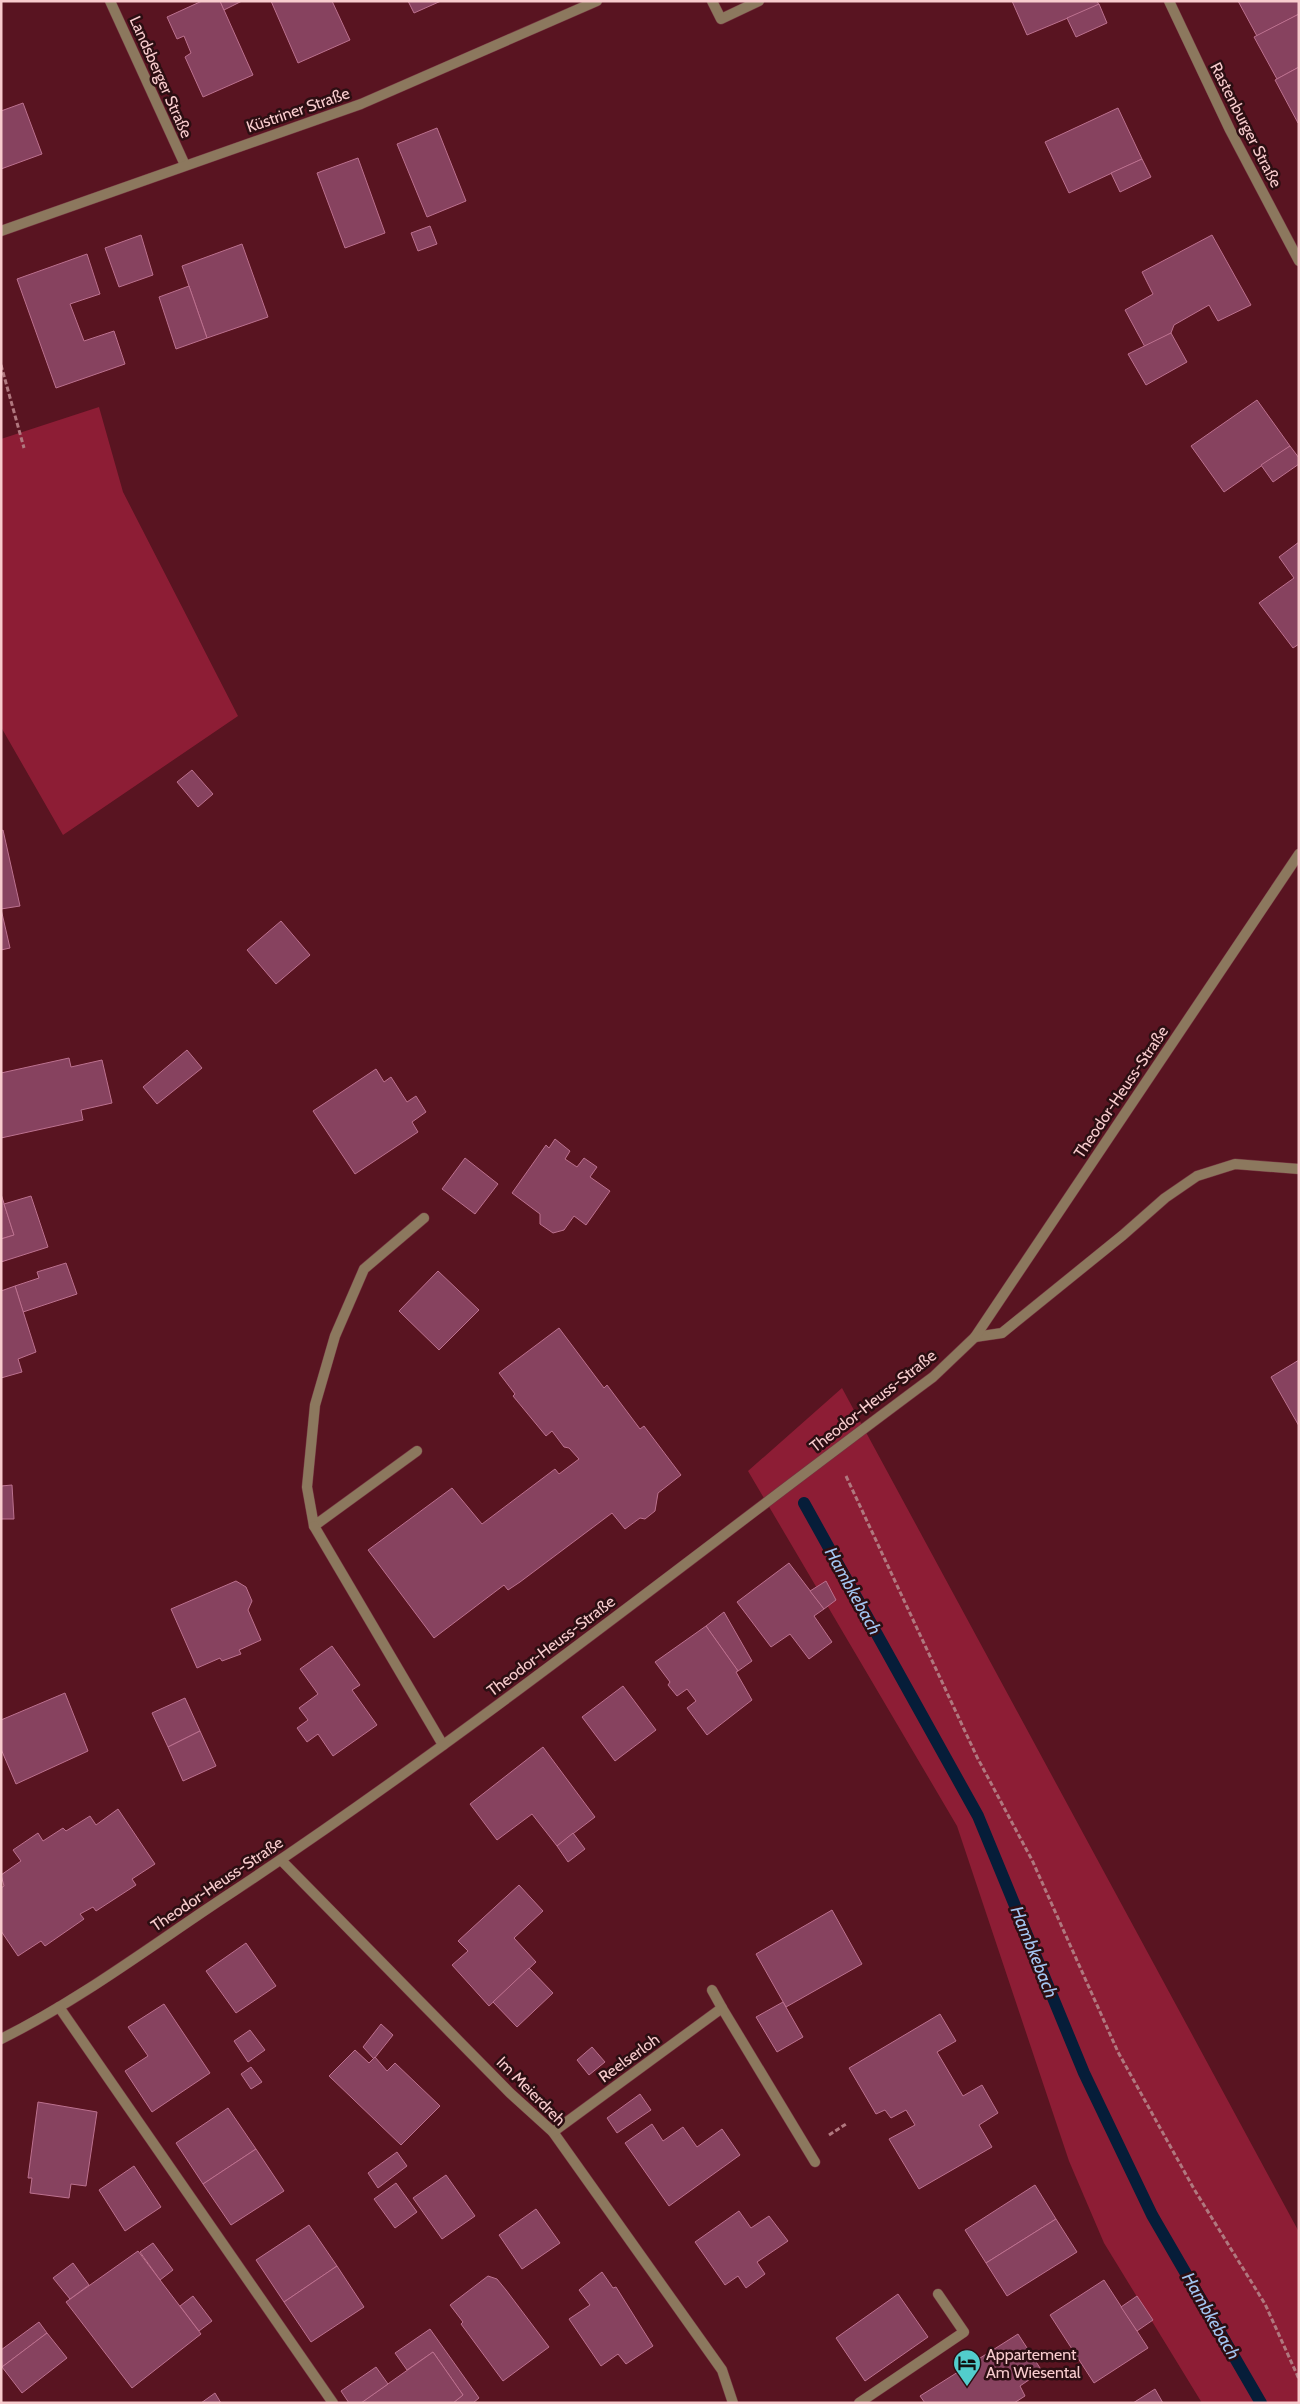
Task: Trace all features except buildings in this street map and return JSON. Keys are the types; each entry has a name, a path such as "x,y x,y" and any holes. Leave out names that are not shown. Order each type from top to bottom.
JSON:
{"street":[{"name":"Landsberger Straße","path":"110,1 185,165"},
{"name":"Küstriner Straße","path":"1,231 361,104 597,1"},
{"path":"712,1 721,19 759,1"},
{"name":"Rastenburger Straße","path":"1169,1 1230,130 1299,261"},
{"name":"Theodor-Heuss-Straße","path":"1,2039 59,2007 281,1860 443,1746 933,1377 975,1337 1299,854"},
{"path":"975,1337 1002,1333 1123,1235 1165,1198 1197,1176 1235,1164 1299,1169"},
{"path":"424,1218 364,1269 335,1336 315,1405 307,1487 314,1526 443,1746"},
{"path":"314,1526 417,1451"},
{"name":"Im Meierdreh","path":"281,1860 510,2093 553,2132 722,2370 733,2403"},
{"path":"712,1990 815,2162"},
{"path":"59,2007 333,2403"},
{"name":"Reelserloh","path":"553,2132 722,2008"},
{"path":"859,2403 964,2332 938,2294"}],"path":[{"path":"1,365 24,448"},
{"path":"844,1471 977,1757 1032,1860 1118,2052 1194,2189 1265,2304 1299,2380"}],"shaded area":[{"path":"99,407 123,492 238,716 63,835 1,727 1,439"},
{"path":"842,1388 1299,2232 1299,2403 1202,2403 1104,2243 1069,2161 957,1826 748,1471"}],"waterway":[{"name":"Hambkebach","path":"804,1503 978,1816 1084,2073 1152,2215 1261,2403"}],"place":[{"name":"Appartement Am Wiesental","path":"967,2387"}]}
